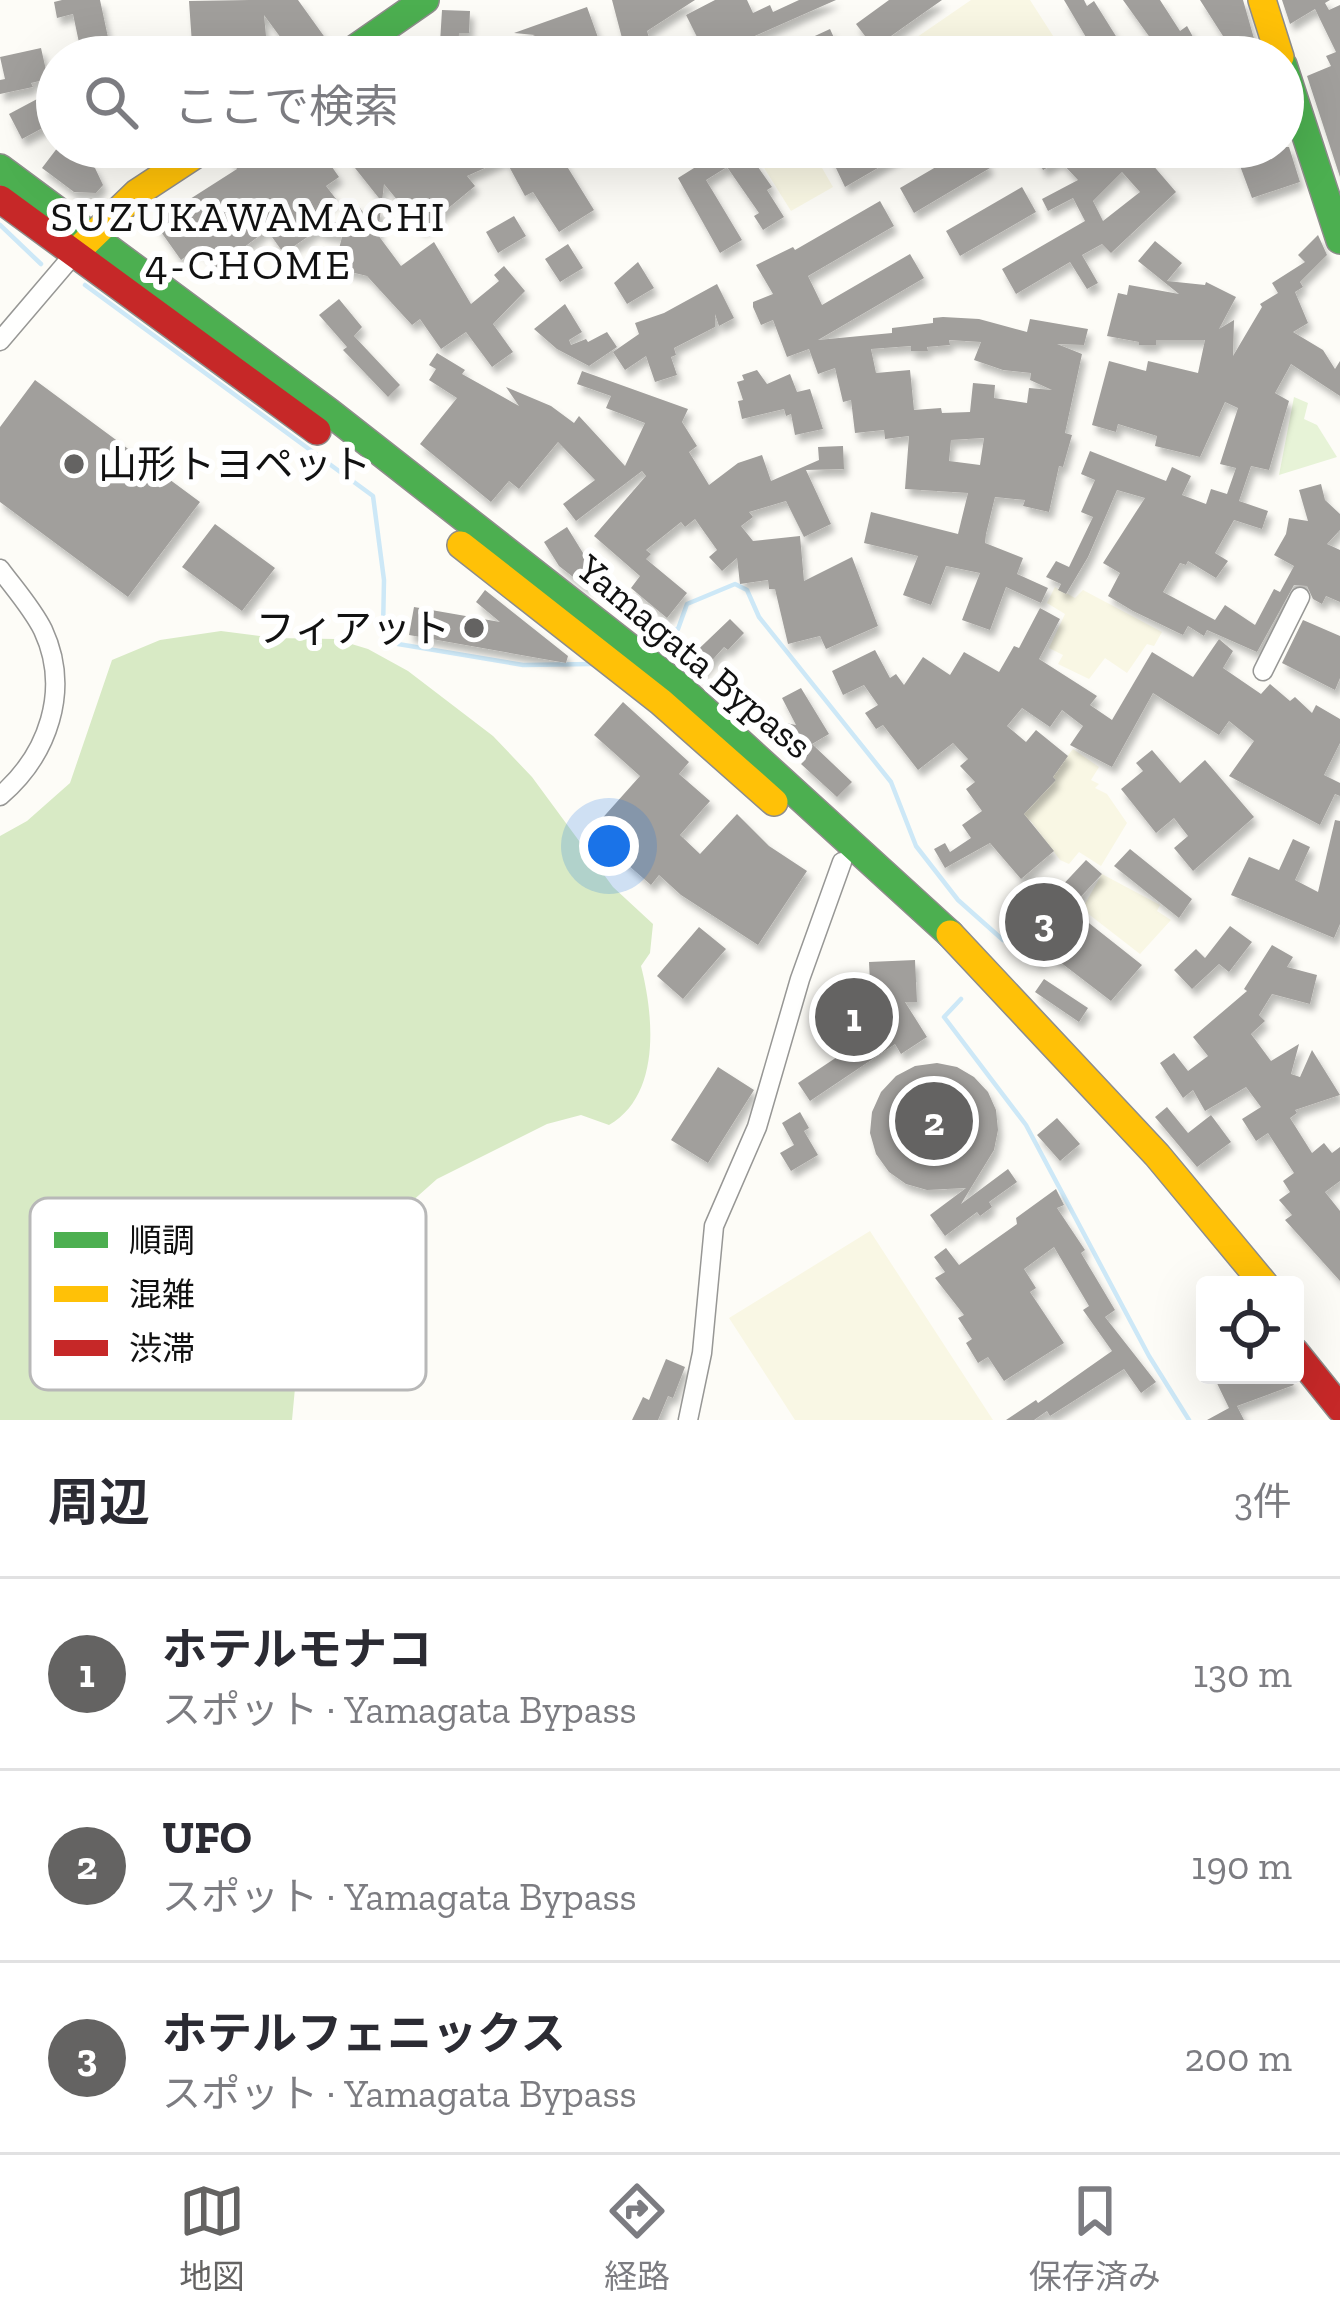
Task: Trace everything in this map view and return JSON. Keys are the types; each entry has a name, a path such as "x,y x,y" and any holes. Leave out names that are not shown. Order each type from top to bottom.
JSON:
{"main road":[{"path":"373,36 425,0"},
{"path":"1262,0 1274,36"},
{"path":"1304,129 1340,240"},
{"name":"Yamagata Bypass","path":"0,168 84,243 314,429 661,702 842,862 949,963 1149,1169 1235,1276"},
{"path":"84,243 137,193 175,168"},
{"name":"Yamagata Bypass","path":"0,199 84,243 676,684 987,972 1157,1155 1257,1276"},
{"path":"1304,1333 1340,1376"},
{"path":"1304,1363 1340,1408"},
{"path":"1304,1364 1340,1418"}],"street":[{"path":"0,340 84,243"},
{"path":"0,568 42,628 55,688 43,745 26,774 0,796"},
{"path":"1263,671 1300,597"},
{"path":"688,1420 702,1353 715,1226 757,1127 800,979 842,862"}],"shaded area":[{"path":"971,0 1030,0 1053,36 919,36"},
{"path":"764,168 822,168 833,187 791,211"},
{"path":"1055,587 1075,598 1083,590 1162,632 1154,646 1147,644 1127,673 1105,658 1089,679 1058,664 1063,655 1049,648 1065,614 1047,603"},
{"path":"1073,749 1099,767 1091,780 1099,784 1095,788 1107,794 1127,823 1101,866 1079,852 1069,864 1060,860 1030,820 998,845"},
{"path":"1102,874 1160,905 1157,911 1171,920 1140,954 1082,909"},
{"path":"870,1231 993,1420 795,1420 729,1318"}],"green space":[{"path":"1294,397 1308,403 1304,419 1317,425 1337,457 1279,475"},
{"path":"221,631 335,639 368,649 408,671 493,736 532,777 613,887 653,924 650,953 641,966 650,1031 645,1075 626,1112 609,1125 581,1115 547,1124 437,1179 416,1198 30,1198 30,1390 295,1390 292,1420 0,1420 0,836 27,821 70,783 112,660 160,640"}],"building":[{"path":"100,0 108,36 78,36 73,14 57,18 54,2"},
{"path":"298,0 324,36 280,36 264,15 266,36 191,36 189,1"},
{"path":"612,0 695,0 647,31 649,36 621,36"},
{"path":"715,0 747,0 753,13 770,5 773,12 799,0 836,0 755,36 696,36 686,15"},
{"path":"889,0 942,0 891,36 865,36 856,24"},
{"path":"1064,0 1084,0 1087,6 1094,1 1116,36 1085,36"},
{"path":"1123,0 1160,0 1180,31 1187,26 1192,36 1149,36"},
{"path":"1200,0 1243,0 1253,36 1223,36"},
{"path":"1282,0 1330,0 1325,3 1329,10 1340,5 1340,177 1307,76 1331,66 1326,56 1336,52 1315,9 1290,24"},
{"path":"587,7 597,36 532,36 514,33"},
{"path":"442,10 470,11 469,33 440,36"},
{"path":"36,49 33,87 0,94 0,80 5,79 0,57"},
{"path":"36,100 36,132 22,139 9,114"},
{"path":"42,168 95,168 103,185 96,193 74,192"},
{"path":"333,168 339,177 326,186 336,199 311,217 354,226 356,202 371,224 366,207 381,208 378,235 401,266 434,242 471,304 499,281 494,275 504,266 525,291 493,324 513,352 492,367 466,332 441,349 420,319 412,325 367,276 334,268 342,237 318,233 319,229 287,251 282,251 267,230 215,269 199,247 181,260 154,222 237,169"},
{"path":"355,168 485,168 467,176 475,186 422,230 384,184 382,202"},
{"path":"510,168 568,168 594,210 559,232 533,192 525,196"},
{"path":"694,168 725,168 706,180 742,240 720,253 678,178"},
{"path":"728,168 759,168 772,187 767,190 784,217 763,230 754,216 759,213"},
{"path":"836,168 878,168 845,187"},
{"path":"934,168 990,168 914,213 900,188"},
{"path":"1067,168 1155,168 1176,192 1111,253 1102,244 1082,255 1098,283 1087,289 1070,262 1016,294 1002,269 1085,221 1073,198 1048,211 1042,199 1078,180","holes":["1122,172 1140,192 1103,221 1093,201"]},
{"path":"1241,168 1296,168 1300,182 1252,198"},
{"path":"1022,187 1036,212 960,256 946,231"},
{"path":"880,201 894,226 808,276 822,305 910,254 924,278 818,340 892,333 892,328 933,323 933,318 943,317 979,319 1027,332 1030,319 1088,329 1084,345 1057,344 1082,354 1065,433 1072,435 1049,512 1023,506 1025,500 995,497 986,534 985,543 1023,558 1017,574 1048,588 1041,603 1006,587 990,630 962,620 980,573 946,566 931,605 903,595 918,556 864,543 871,512 958,534 968,493 905,489 909,436 885,439 884,430 855,433 851,400 843,402 835,368 818,374 809,349 787,357 773,320 761,325 753,302 773,294 756,265 795,250","holes":["949,340 981,342 974,360 1031,373 1030,380 1052,390 1029,388 1027,403 994,398 995,385 973,383 970,412 942,413 941,408 914,410 910,370 876,373 871,349 911,346 911,351 928,351 927,347 950,345","984,438 980,465 949,461 951,440"]},
{"path":"514,216 526,236 498,253 486,232"},
{"path":"1318,235 1327,255 1295,292 1308,323 1293,332 1323,350 1335,369 1340,361 1340,396 1291,364 1275,393 1289,401 1269,470 1251,466 1239,501 1268,511 1262,529 1234,520 1215,553 1228,561 1216,578 1188,561 1180,563 1163,592 1215,620 1225,605 1255,625 1274,589 1280,592 1294,566 1274,555 1289,518 1308,521 1299,490 1321,484 1325,500 1340,514 1340,530 1327,544 1340,550 1340,602 1326,596 1322,604 1313,599 1307,586 1294,585 1257,652 1207,630 1204,636 1188,626 1183,635 1133,611 1108,596 1120,573 1103,563 1145,498 1117,490 1088,557 1066,594 1058,590 1061,584 1046,577 1056,561 1069,567 1093,517 1081,512 1095,480 1081,474 1090,451 1166,481 1172,467 1191,476 1182,495 1206,504 1211,489 1227,494 1236,468 1220,464 1238,408 1225,402 1200,457 1155,446 1157,436 1118,424 1116,432 1092,425 1109,361 1146,371 1148,361 1198,373 1205,340 1156,340 1156,345 1139,345 1107,336 1118,293 1127,295 1129,285 1179,294 1138,261 1155,241 1182,263 1167,281 1206,282 1236,297 1219,329 1234,320 1233,356 1260,304 1278,293 1272,283 1305,262 1298,255"},
{"path":"568,244 583,268 560,282 545,259"},
{"path":"638,262 654,288 627,304 614,283"},
{"path":"717,284 734,318 719,326 715,314 715,327 674,348 676,355 671,357 677,375 655,382 646,356 625,370 613,352 639,334 635,323"},
{"path":"339,299 362,327 354,336 400,385 388,397 343,350 347,347 319,315"},
{"path":"565,304 582,332 569,340 571,345 607,332 617,347 589,366 557,349 534,329"},
{"path":"437,353 465,370 462,374 519,406 506,387 551,406 574,423 579,416 625,466 645,423 606,408 611,396 577,384 582,371 688,409 682,422 697,446 689,452 709,485 738,463 762,455 771,481 819,460 818,447 843,446 844,469 806,470 831,524 804,537 786,501 749,512 753,517 741,526 753,541 800,536 804,581 852,557 878,626 826,649 820,636 788,644 775,589 769,589 768,580 740,584 737,558 722,571 709,557 717,550 695,519 685,527 681,522 646,550 651,554 646,559 687,593 667,618 631,588 640,576 594,536 646,476 642,471 576,521 563,504 595,480 558,442 519,489 509,481 491,502 420,444 457,398 429,380 436,369 429,365"},
{"path":"757,370 767,384 790,374 797,392 810,389 823,429 795,435 791,414 786,416 784,409 742,419 737,382"},
{"name":"山形トヨペット","path":"35,380 200,502 128,597 0,502 0,427"},
{"path":"215,524 275,568 242,611 182,567"},
{"path":"567,527 599,579 586,587 559,566 544,542"},
{"name":"フィアット","path":"485,590 568,656 566,663 409,635 414,607 500,622 476,602"},
{"path":"1040,608 1060,619 1039,659 1097,696 1090,705 1112,720 1152,652 1193,677 1219,639 1233,651 1223,668 1261,694 1270,684 1312,713 1316,705 1340,719 1340,743 1324,775 1340,783 1340,796 1335,794 1320,825 1229,776 1254,741 1229,721 1219,735 1153,693 1112,767 1070,745 1083,726 1062,710 1050,727 1022,708 1007,726 1026,742 1036,730 1068,756 1053,777 1056,780 1024,814 1054,851 1021,879 990,843 945,868 934,849 945,843 950,852 971,838 962,825 982,811 966,789 975,782 960,766 968,759 953,743 918,770 883,725 876,729 865,713 878,705 864,685 843,695 832,671 875,650 890,678 896,674 904,685 923,657 950,675 964,652 999,672 1014,646 1019,648"},
{"path":"730,619 744,633 698,676 684,663"},
{"path":"1303,620 1340,636 1340,678 1335,690 1282,663"},
{"path":"801,688 829,734 812,744 852,782 837,797 801,764 806,759 786,723 796,725 782,698"},
{"path":"623,702 689,762 679,774 710,801 680,835 700,854 737,814 769,846 807,871 758,945 681,895 659,875 651,885 590,832 640,776 594,735"},
{"path":"1152,750 1180,783 1205,760 1254,817 1193,871 1174,848 1188,836 1174,818 1156,833 1121,789 1143,771 1136,763"},
{"path":"1335,820 1340,821 1340,924 1334,938 1231,895 1249,857 1279,870 1293,839 1310,847 1295,880 1318,892"},
{"path":"1130,849 1192,899 1179,918 1114,866"},
{"path":"1086,860 1102,874 1073,905 1080,916 1142,965 1111,1001 1047,952 1039,961 1006,931 1049,884 1057,891"},
{"path":"1230,926 1252,942 1229,972 1219,964 1192,989 1174,970 1196,949 1205,958"},
{"path":"699,927 726,949 683,999 657,976"},
{"path":"1272,945 1293,957 1287,967 1317,975 1310,1004 1272,994 1259,1015 1265,1021 1251,1034 1271,1061 1299,1044 1291,1074 1300,1077 1312,1050 1340,1095 1295,1110 1290,1118 1312,1153 1324,1143 1332,1153 1340,1147 1340,1181 1325,1192 1340,1211 1340,1281 1285,1220 1292,1215 1279,1200 1290,1192 1283,1181 1294,1173 1268,1133 1256,1141 1242,1119 1261,1107 1246,1087 1205,1111 1193,1090 1183,1098 1160,1063 1174,1053 1188,1071 1208,1056 1193,1037 1247,991"},
{"path":"915,960 917,1002 905,1002 927,1037 901,1054 895,1044 810,1101 798,1083 858,1043 823,991 842,979 872,1025 869,962"},
{"path":"1044,979 1088,1008 1079,1022 1035,992"},
{"path":"937,1063 974,1077 996,1110 994,1150 961,1204 1008,1169 1017,1182 989,1202 992,1207 980,1216 977,1212 945,1236 930,1215 966,1188 927,1190 906,1184 876,1154 870,1133 881,1092 896,1076 915,1066"},
{"path":"718,1067 754,1090 708,1163 671,1140"},
{"path":"1167,1107 1188,1133 1211,1115 1231,1142 1197,1167 1155,1117"},
{"path":"800,1112 809,1128 804,1131 818,1155 791,1171 780,1153 794,1145 782,1123"},
{"path":"1057,1118 1080,1144 1060,1161 1037,1135"},
{"path":"1056,1189 1064,1205 1057,1208 1115,1310 1105,1317 1156,1382 1141,1393 1124,1369 1050,1416 1047,1411 1034,1420 1006,1420 1112,1351 1083,1310 1089,1306 1054,1247 1024,1269 1036,1288 1030,1292 1064,1343 1004,1381 988,1357 978,1363 966,1343 972,1339 958,1318 964,1315 935,1278 945,1272 934,1257 946,1248 959,1265"},
{"path":"666,1359 685,1367 673,1398 668,1396 658,1420 632,1420 643,1397 649,1400"},
{"path":"1217,1384 1294,1385 1237,1406 1244,1420 1207,1420 1229,1408"}],"waterway":[{"path":"0,225 41,264"},
{"path":"85,285 373,496 384,580 383,630 398,644 523,665 593,664"},
{"path":"662,633 678,629 687,604 735,584 747,590 759,617 891,782 916,846 958,900 1003,940"},
{"path":"961,999 944,1017 1026,1125 1149,1356 1189,1420"}],"traffic: fast":[{"path":"373,36 425,0"},
{"path":"1304,129 1340,240"},
{"path":"0,168 329,412 676,684 950,934"}],"traffic: slow":[{"path":"1262,0 1273,36"},
{"path":"78,250 137,193 175,168"},
{"path":"461,545 661,702 774,802"},
{"path":"950,934 1157,1155 1258,1276"}],"traffic: jam":[{"path":"0,199 317,431"},
{"path":"1304,1363 1340,1408"}],"place":[{"name":"山形トヨペット","path":"74,464"},
{"name":"フィアット","path":"474,628"},
{"name":"ホテルフェニックス","path":"1044,922"},
{"name":"ホテルモナコ","path":"854,1017"},
{"name":"UFO","path":"934,1121"}],"district":[{"name":"SUZUKAWAMACHI 4-CHOME","path":"249,240"}]}
